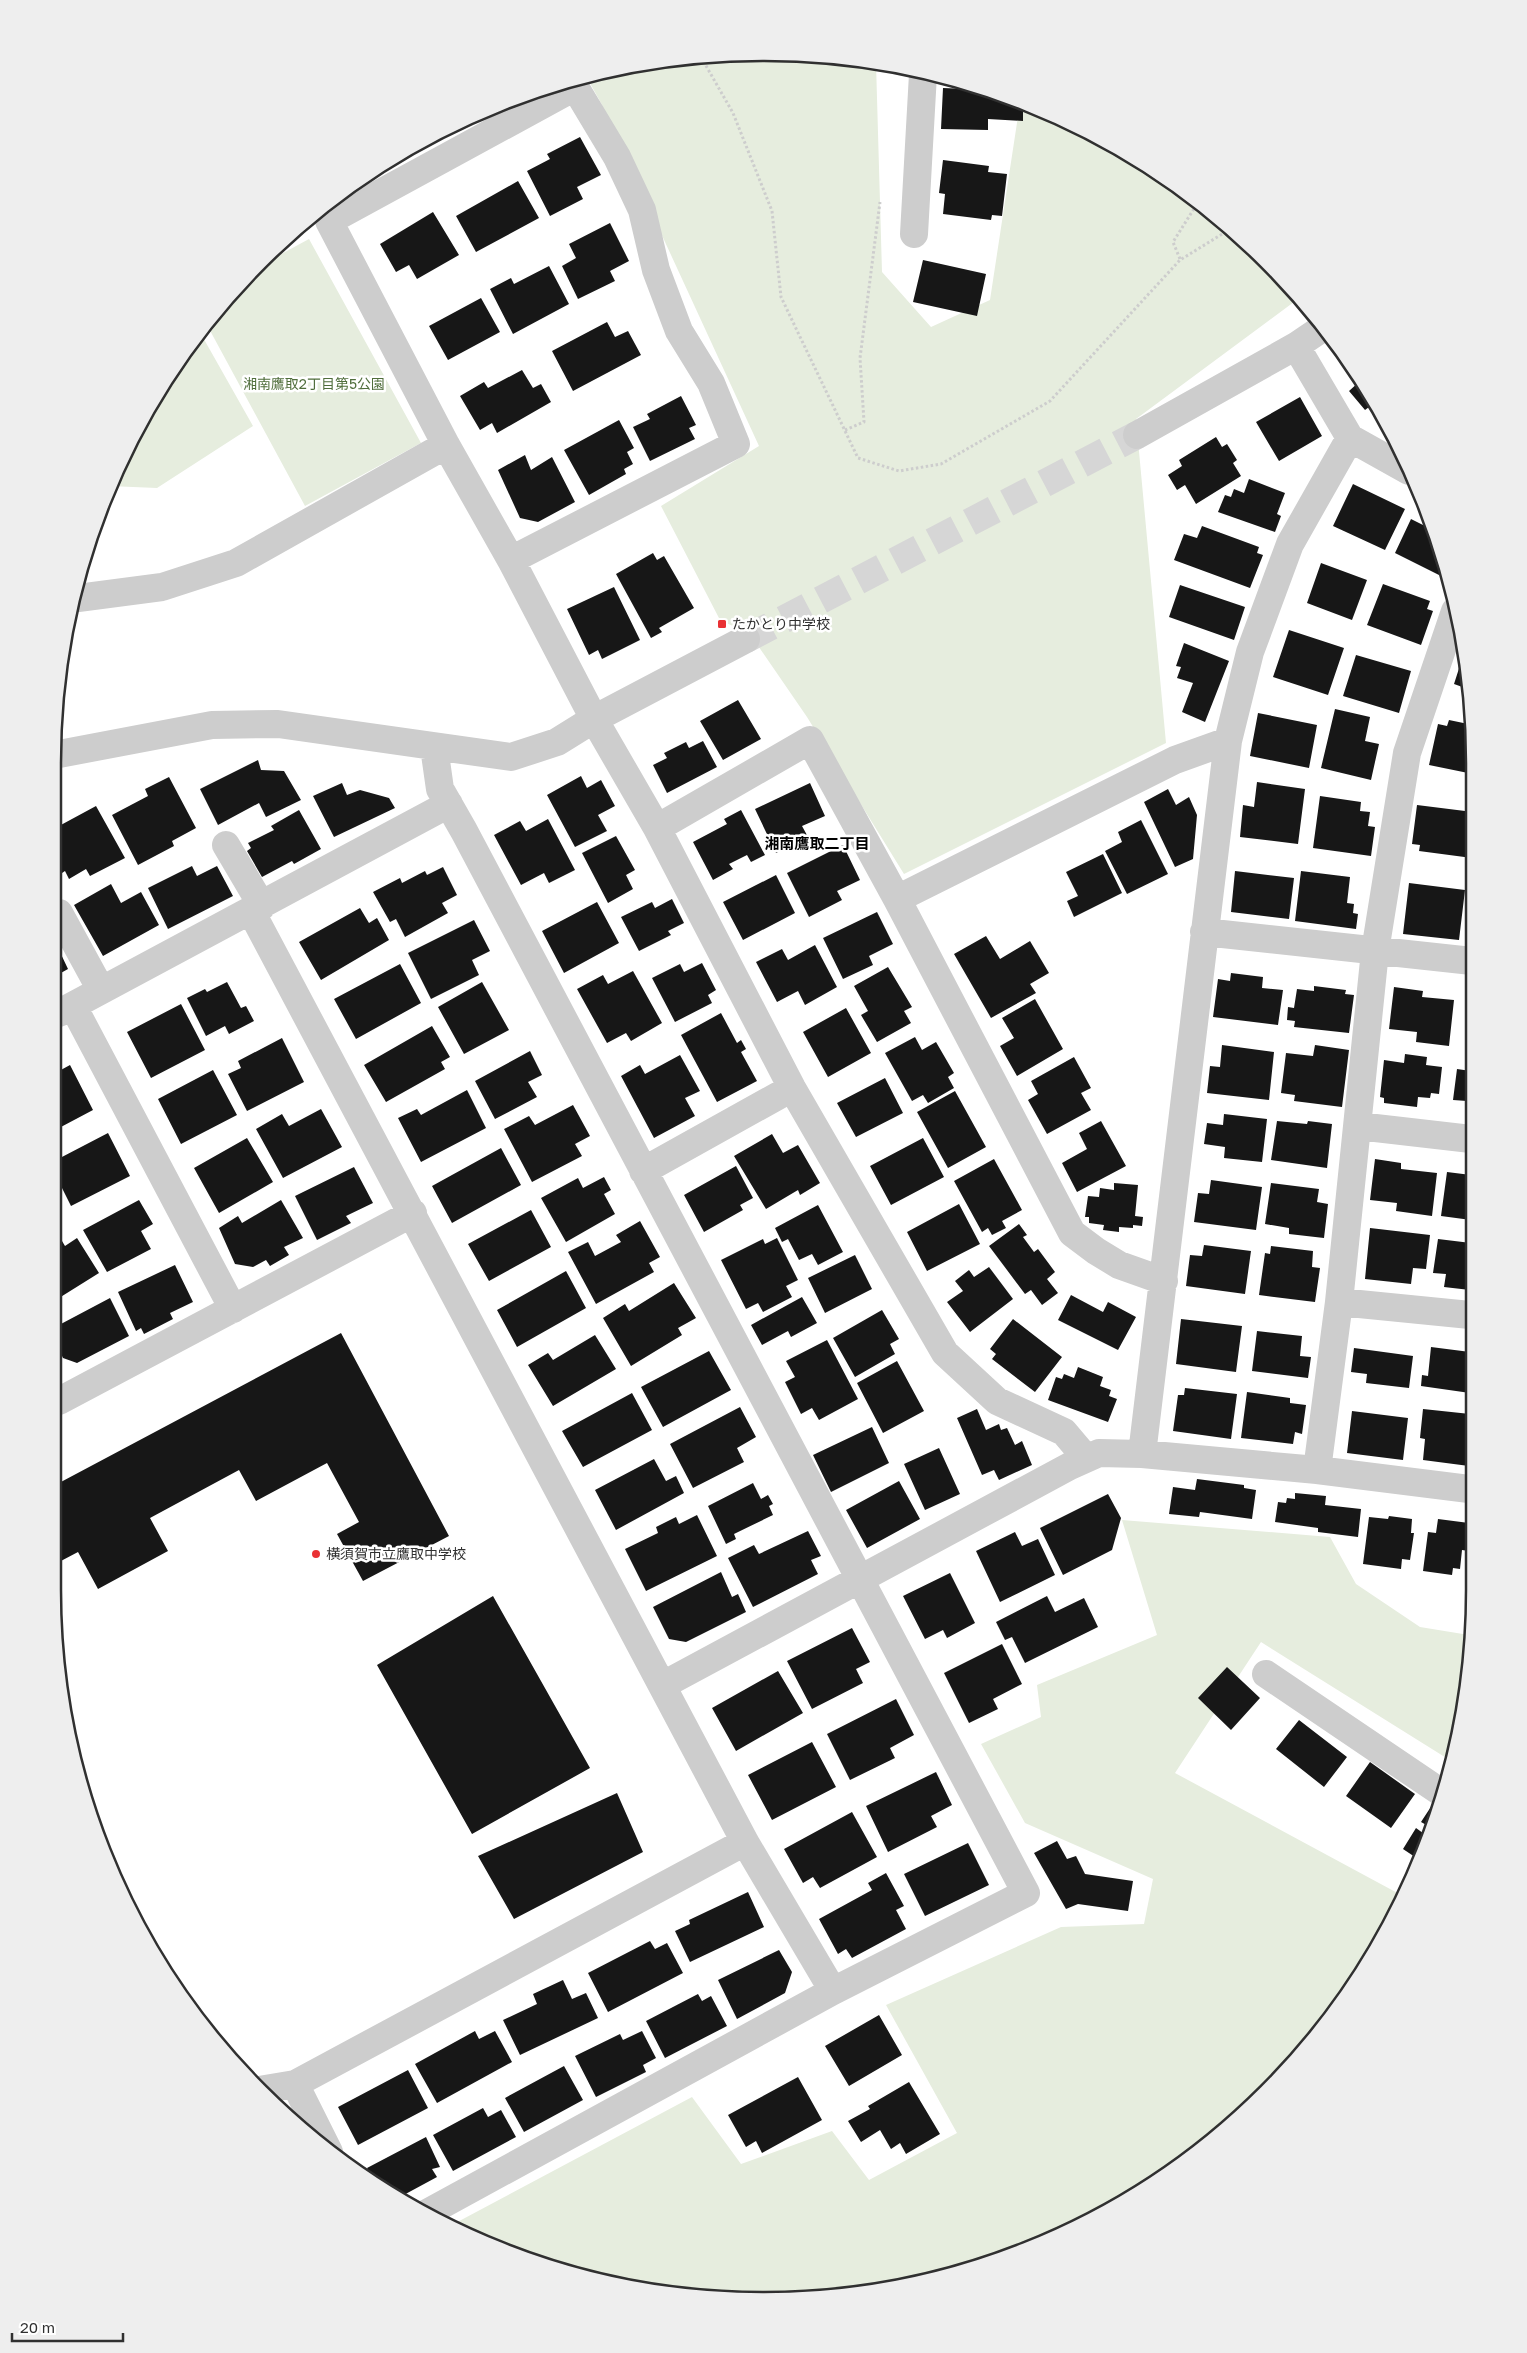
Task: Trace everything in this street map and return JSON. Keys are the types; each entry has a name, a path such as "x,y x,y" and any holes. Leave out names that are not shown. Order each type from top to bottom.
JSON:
{"street":[{"path":"914,234 923,80"},
{"path":"511,560 736,444 711,383 679,331 656,270 642,210 617,157 575,87"},
{"path":"574,88 329,220 446,445 511,560 594,719 657,828 792,1088 945,1353 997,1401 1064,1432 1086,1458"},
{"path":"1137,435 1296,346 1317,332"},
{"path":"1296,346 1350,438 1398,465"},
{"path":"1142,1454 1228,741 1250,652 1290,544 1350,438"},
{"path":"81,598 162,587 236,563 446,445"},
{"path":"1317,1470 1339,1302 1375,951 1407,753 1452,624"},
{"path":"61,754 212,725 278,724 510,756 557,742 594,719 746,639"},
{"path":"657,828 810,740 897,899 1072,1233 1119,1265 1164,1281"},
{"path":"897,899 1175,760 1228,741"},
{"path":"433,2209 833,1991 1026,1893 440,789 434,747"},
{"path":"233,1309 66,1010 449,804"},
{"path":"226,845 413,1213 745,1842 833,1991"},
{"path":"61,917 101,990"},
{"path":"1204,932 1466,960"},
{"path":"643,1170 792,1088"},
{"path":"1358,1126 1466,1137"},
{"path":"61,1400 413,1213"},
{"path":"1339,1302 1466,1315"},
{"path":"663,1685 1086,1458 1099,1453 1142,1454 1317,1470 1466,1489"},
{"path":"1266,1674 1436,1789"},
{"path":"269,2088 296,2084 745,1842"},
{"path":"296,2084 320,2134"}],"path":[{"path":"705,64 733,113 772,211 781,297 858,458 899,471 941,464 1050,401 1180,260 1224,233"},
{"path":"845,430 864,422 860,358 881,194"},
{"path":"1180,260 1173,242 1194,209"}],"green space":[{"path":"764,61 809,63 876,71 882,272 931,327 990,300 1019,110 1074,134 1115,155 1154,180 1191,206 1227,236 1291,300 1293,303 1136,419 1166,743 904,874 807,717 750,634 720,620 661,506 759,446 601,103 590,83 672,67"},
{"name":"湘南鷹取2丁目第5公園","path":"309,239 421,443 305,506 210,331 236,300 280,255"},
{"path":"204,339 253,426 157,488 119,486 155,412"},
{"path":"1122,1520 1330,1537 1356,1584 1420,1627 1464,1634 1460,1681 1445,1757 1261,1642 1175,1773 1396,1892 1372,1941 1321,2017 1260,2086 1227,2117 1191,2147 1154,2173 1115,2198 1074,2219 1032,2238 945,2268 855,2286 764,2292 672,2286 582,2268 495,2238 458,2221 692,2097 741,2164 832,2131 869,2180 957,2133 886,2005 1061,1927 1144,1924 1153,1879 1025,1823 981,1744 1041,1717 1037,1685 1157,1635"}],"building":[{"path":"943,88 956,89 1023,112 1023,121 988,119 988,130 941,129"},
{"path":"580,137 601,175 577,187 583,199 550,216 527,171 550,159 547,154"},
{"path":"943,160 989,166 988,172 1007,174 1002,216 992,215 991,220 943,214 945,194 939,193"},
{"path":"518,181 539,218 476,252 456,216"},
{"path":"433,212 459,255 417,279 409,265 396,272 380,244"},
{"path":"610,223 629,261 610,271 615,281 578,299 562,266 576,258 569,244"},
{"path":"923,260 986,274 977,316 913,302"},
{"path":"549,266 569,304 513,334 490,289 511,278 514,284"},
{"path":"481,298 500,332 448,360 429,326"},
{"path":"607,322 615,337 628,331 641,355 573,391 552,351"},
{"path":"522,370 533,388 541,384 551,402 497,433 492,423 480,430 460,396 484,382 488,388"},
{"path":"1355,386 1369,407 1365,410 1349,391"},
{"path":"681,396 696,425 689,428 695,439 650,461 633,427 650,419 647,414"},
{"path":"1300,397 1322,436 1279,461 1256,422"},
{"path":"619,420 634,448 627,452 633,464 624,469 626,474 589,495 564,450"},
{"path":"1216,437 1222,447 1227,444 1237,460 1233,463 1241,476 1196,504 1185,485 1177,490 1168,475 1182,466 1179,460"},
{"path":"525,455 531,470 552,457 575,502 538,522 520,518 498,470"},
{"path":"1249,479 1285,493 1277,514 1281,516 1275,532 1218,512 1225,495 1231,497 1234,489 1244,493"},
{"path":"1353,484 1405,509 1385,550 1333,526"},
{"path":"1411,519 1423,525 1440,575 1395,553"},
{"path":"1202,526 1259,547 1257,553 1263,555 1250,588 1174,560 1184,534 1197,538"},
{"path":"653,553 657,560 664,556 694,608 659,628 662,632 651,638 616,574"},
{"path":"1321,563 1367,580 1352,620 1307,603"},
{"path":"1383,584 1430,601 1427,609 1433,611 1421,645 1367,625"},
{"path":"1180,585 1245,607 1234,640 1169,617"},
{"path":"614,587 640,640 602,659 598,650 589,655 567,609"},
{"path":"1289,630 1344,648 1328,695 1273,677"},
{"path":"1184,643 1229,661 1205,722 1182,712 1193,683 1177,678 1181,667 1176,666"},
{"path":"1356,655 1411,671 1399,713 1343,696"},
{"path":"1459,668 1461,687 1454,684"},
{"path":"738,700 761,739 723,760 700,721"},
{"path":"1335,709 1370,717 1365,741 1379,744 1371,780 1321,768"},
{"path":"1258,713 1317,725 1309,768 1250,756"},
{"path":"1449,720 1464,723 1466,773 1429,765 1438,724 1447,726"},
{"path":"703,741 717,767 667,793 653,765 667,758 664,753 686,742 689,748"},
{"path":"258,760 261,770 284,771 301,800 266,817 259,803 218,825 200,789"},
{"path":"581,776 587,788 601,780 615,806 598,815 607,831 575,847 547,795"},
{"path":"169,777 196,828 172,841 174,846 138,865 112,815 148,796 145,789"},
{"path":"1257,782 1305,789 1298,844 1240,837 1243,805 1254,807"},
{"path":"342,783 347,795 360,790 389,798 395,808 334,837 313,796"},
{"path":"810,783 825,816 802,826 808,837 776,853 755,809"},
{"path":"1168,789 1176,805 1189,797 1197,815 1193,859 1175,867 1144,802"},
{"path":"1320,796 1361,802 1360,811 1370,812 1368,826 1375,827 1371,856 1313,848"},
{"path":"1417,805 1466,811 1466,857 1419,851 1420,845 1412,844"},
{"path":"96,806 125,858 90,876 86,869 69,879 65,871 61,874 61,825"},
{"path":"299,810 321,849 294,864 292,861 262,877 247,851 251,848 248,843 274,830 271,826"},
{"path":"741,810 765,855 751,862 747,855 729,864 733,869 713,880 693,842 727,824 724,819"},
{"path":"548,819 575,870 549,883 544,873 521,885 494,835 520,821 526,831"},
{"path":"1141,820 1168,874 1127,894 1105,851 1122,842 1118,832"},
{"path":"616,836 635,870 626,875 633,889 608,903 582,853"},
{"path":"843,845 860,880 837,891 842,900 809,917 787,873"},
{"path":"1103,854 1122,893 1074,917 1067,901 1078,896 1066,872"},
{"path":"192,866 197,876 217,866 233,896 168,929 148,888"},
{"path":"443,867 457,895 442,903 448,913 405,937 396,919 390,922 373,892 400,878 402,883 425,871 427,875"},
{"path":"1235,871 1294,878 1289,919 1231,912"},
{"path":"1301,871 1350,877 1347,903 1354,904 1353,913 1358,914 1356,929 1295,921"},
{"path":"776,875 795,913 743,940 723,902"},
{"path":"1409,883 1465,890 1459,940 1403,934"},
{"path":"111,884 121,903 141,892 159,925 103,956 74,905"},
{"path":"672,899 684,923 668,931 671,935 639,951 621,917 652,902 655,908"},
{"path":"597,902 619,943 564,973 542,931"},
{"path":"360,908 369,923 377,918 389,940 321,980 299,942"},
{"path":"877,912 893,944 869,956 873,965 843,979 823,938"},
{"path":"474,920 490,951 472,960 479,975 431,999 408,953"},
{"path":"986,936 1000,959 1030,941 1049,973 1030,984 1036,993 991,1018 954,954"},
{"path":"815,945 837,987 805,1005 798,991 777,1002 756,962 782,949 788,960"},
{"path":"61,954 68,969 61,973"},
{"path":"702,963 716,990 708,995 712,1003 675,1022 652,978 680,964 684,972"},
{"path":"400,964 421,1003 356,1039 334,999"},
{"path":"888,967 912,1007 904,1011 911,1023 877,1042 861,1015 868,1011 854,986"},
{"path":"633,971 662,1023 631,1041 626,1033 607,1043 577,989 603,975 608,984"},
{"path":"1231,973 1263,977 1262,988 1283,990 1278,1025 1213,1017 1218,979 1230,981"},
{"path":"227,982 241,1008 246,1006 254,1021 229,1034 225,1026 206,1036 187,998 205,989 207,992"},
{"path":"482,982 509,1030 464,1054 438,1007"},
{"path":"1314,986 1346,990 1345,994 1354,995 1349,1033 1294,1027 1295,1021 1287,1020 1288,1007 1294,1008 1297,989 1314,991"},
{"path":"1394,987 1423,991 1422,997 1454,1000 1449,1046 1416,1042 1417,1032 1389,1029"},
{"path":"1035,999 1063,1049 1017,1076 1000,1046 1014,1038 1002,1018"},
{"path":"181,1004 205,1050 151,1078 127,1032"},
{"path":"846,1008 871,1053 828,1077 803,1032"},
{"path":"721,1013 737,1043 741,1040 746,1049 741,1052 757,1081 717,1102 681,1035"},
{"path":"432,1026 450,1057 441,1062 445,1069 386,1102 364,1065"},
{"path":"915,1037 922,1050 936,1042 954,1073 948,1077 954,1088 928,1103 923,1095 912,1101 885,1053"},
{"path":"282,1038 304,1082 247,1111 228,1074 241,1068 238,1061"},
{"path":"1222,1045 1274,1052 1269,1100 1207,1093 1210,1066 1220,1067"},
{"path":"1315,1045 1349,1050 1342,1107 1294,1101 1295,1095 1281,1093 1286,1053 1313,1056"},
{"path":"530,1051 542,1075 528,1082 537,1097 495,1119 475,1081"},
{"path":"1405,1054 1427,1057 1426,1065 1442,1067 1439,1094 1431,1093 1430,1098 1418,1097 1417,1107 1384,1103 1384,1098 1380,1097 1384,1060 1404,1063"},
{"path":"680,1055 700,1091 685,1098 695,1116 654,1138 621,1076 640,1065 645,1074"},
{"path":"1074,1057 1091,1088 1081,1093 1091,1110 1047,1134 1028,1100 1038,1094 1031,1081"},
{"path":"70,1065 93,1110 61,1127 61,1070"},
{"path":"1457,1069 1466,1070 1466,1101 1453,1100"},
{"path":"213,1070 237,1115 181,1144 158,1099"},
{"path":"885,1078 903,1113 856,1137 837,1103"},
{"path":"467,1090 486,1128 421,1162 398,1118 417,1109 421,1115"},
{"path":"955,1091 986,1147 948,1168 917,1112"},
{"path":"573,1105 590,1136 575,1144 582,1156 532,1182 504,1129 529,1116 535,1125"},
{"path":"321,1109 342,1147 283,1178 256,1129 282,1114 289,1126"},
{"path":"1224,1114 1267,1119 1262,1162 1224,1158 1225,1147 1204,1144 1207,1123 1223,1125"},
{"path":"1101,1121 1126,1166 1077,1192 1062,1163 1087,1149 1079,1133"},
{"path":"1277,1121 1307,1124 1308,1121 1332,1124 1327,1168 1271,1160"},
{"path":"108,1133 130,1176 71,1206 61,1186 61,1157"},
{"path":"772,1134 783,1153 798,1145 820,1183 800,1195 798,1190 766,1209 734,1156"},
{"path":"247,1138 273,1182 219,1213 194,1168"},
{"path":"923,1138 944,1177 891,1205 870,1166"},
{"path":"501,1148 521,1185 452,1223 432,1186"},
{"path":"994,1159 1022,1210 1002,1221 1006,1228 992,1235 988,1228 982,1232 954,1181"},
{"path":"1375,1159 1401,1163 1401,1169 1437,1173 1432,1216 1396,1211 1397,1203 1370,1200"},
{"path":"736,1166 753,1198 740,1205 743,1210 704,1232 684,1195"},
{"path":"354,1167 373,1203 346,1216 351,1223 317,1240 295,1196"},
{"path":"1447,1172 1466,1174 1466,1219 1441,1216"},
{"path":"604,1177 611,1190 604,1194 615,1214 566,1242 541,1198 578,1178 583,1188"},
{"path":"1211,1180 1262,1187 1256,1230 1194,1222 1198,1193 1209,1194"},
{"path":"1114,1183 1138,1185 1135,1216 1143,1217 1142,1226 1133,1225 1133,1228 1119,1227 1119,1232 1103,1230 1104,1225 1089,1223 1089,1217 1085,1217 1088,1196 1099,1197 1100,1188 1114,1190"},
{"path":"1271,1183 1319,1189 1317,1202 1328,1204 1324,1238 1289,1234 1289,1228 1265,1224"},
{"path":"139,1200 153,1224 141,1231 151,1249 107,1272 83,1230"},
{"path":"281,1200 303,1238 284,1247 289,1255 270,1266 266,1260 253,1267 235,1264 219,1228 238,1216 242,1223"},
{"path":"959,1204 980,1244 927,1271 907,1232"},
{"path":"818,1205 843,1252 818,1265 812,1254 799,1260 788,1239 782,1242 775,1228"},
{"path":"531,1210 551,1247 489,1281 468,1244"},
{"path":"640,1221 660,1257 649,1263 654,1272 596,1304 568,1252 588,1242 595,1256 621,1242 616,1235"},
{"path":"1019,1224 1027,1235 1023,1237 1034,1252 1038,1249 1055,1272 1047,1279 1058,1293 1042,1305 1031,1290 1025,1294 989,1246"},
{"path":"1370,1228 1430,1235 1426,1269 1413,1268 1411,1284 1365,1279"},
{"path":"77,1238 99,1273 61,1297 61,1239 65,1246"},
{"path":"777,1238 798,1280 786,1286 792,1297 763,1312 758,1303 746,1309 721,1260 763,1239 765,1244"},
{"path":"1438,1239 1466,1242 1466,1290 1444,1287 1446,1274 1433,1273"},
{"path":"1204,1245 1251,1251 1245,1294 1186,1286 1190,1255 1202,1256"},
{"path":"1271,1246 1313,1251 1312,1267 1320,1268 1315,1302 1259,1295 1265,1253 1270,1254"},
{"path":"855,1255 872,1289 825,1313 808,1278"},
{"path":"175,1265 193,1302 170,1313 173,1319 144,1334 141,1328 136,1331 118,1292"},
{"path":"989,1267 1013,1299 970,1332 947,1302 963,1291 955,1281 969,1270 974,1277"},
{"path":"566,1271 586,1308 517,1347 497,1310"},
{"path":"674,1283 696,1318 678,1328 682,1335 631,1366 603,1318 625,1304 629,1311"},
{"path":"1071,1295 1103,1312 1108,1302 1136,1317 1118,1350 1058,1320"},
{"path":"802,1297 817,1323 791,1337 788,1331 762,1345 751,1325"},
{"path":"110,1298 129,1336 77,1363 63,1358 61,1354 61,1324"},
{"path":"882,1310 899,1339 890,1344 895,1354 855,1377 833,1338"},
{"path":"1013,1319 1062,1357 1035,1392 992,1359 996,1354 990,1349"},
{"path":"1181,1319 1242,1326 1236,1372 1176,1364"},
{"path":"1257,1331 1302,1336 1300,1356 1311,1357 1308,1378 1252,1371"},
{"path":"341,1333 449,1536 363,1581 337,1534 359,1522 327,1463 256,1501 239,1470 150,1518 168,1551 98,1589 78,1552 61,1561 61,1482"},
{"path":"595,1335 616,1369 553,1406 528,1365 548,1353 553,1360"},
{"path":"827,1340 858,1399 819,1420 812,1408 801,1414 785,1382 795,1377 786,1361"},
{"path":"1431,1347 1466,1351 1466,1392 1421,1386 1422,1375 1428,1376"},
{"path":"1354,1348 1413,1356 1409,1388 1366,1383 1367,1374 1351,1372"},
{"path":"709,1351 731,1390 663,1427 641,1387"},
{"path":"897,1361 924,1411 883,1433 857,1383"},
{"path":"1078,1367 1103,1377 1100,1386 1111,1390 1109,1396 1117,1399 1108,1422 1048,1400 1056,1377 1062,1379 1064,1374 1074,1378"},
{"path":"1185,1388 1237,1394 1231,1439 1173,1431 1178,1395 1184,1395"},
{"path":"1247,1392 1290,1398 1290,1403 1306,1405 1302,1434 1295,1432 1293,1444 1241,1438"},
{"path":"632,1393 652,1430 583,1467 562,1431"},
{"path":"740,1407 756,1437 737,1448 744,1462 693,1488 670,1444"},
{"path":"977,1409 986,1430 999,1424 1001,1430 1007,1428 1015,1445 1022,1441 1032,1465 999,1480 994,1470 982,1475 957,1418"},
{"path":"1423,1409 1466,1414 1466,1466 1423,1460 1425,1439 1420,1438"},
{"path":"1352,1411 1408,1418 1403,1460 1347,1453"},
{"path":"872,1427 889,1463 831,1492 813,1455"},
{"path":"939,1448 960,1494 925,1510 904,1464"},
{"path":"654,1459 666,1481 676,1476 684,1493 616,1530 595,1490"},
{"path":"1197,1479 1244,1485 1244,1488 1256,1490 1252,1519 1200,1512 1199,1517 1169,1514 1173,1487 1195,1490"},
{"path":"899,1481 920,1519 867,1548 846,1510"},
{"path":"753,1483 761,1499 768,1495 773,1504 769,1506 773,1515 734,1534 736,1539 726,1544 708,1506"},
{"path":"1295,1493 1326,1496 1325,1505 1361,1509 1358,1537 1318,1532 1318,1528 1275,1522 1278,1502 1286,1503 1287,1498 1295,1499"},
{"path":"1108,1494 1121,1518 1112,1550 1063,1575 1040,1528"},
{"path":"697,1515 717,1556 646,1591 625,1549 658,1533 656,1527 676,1517 679,1524"},
{"path":"1389,1516 1412,1519 1411,1533 1414,1533 1410,1560 1402,1559 1401,1569 1363,1564 1369,1517 1388,1519"},
{"path":"1438,1519 1466,1523 1466,1551 1462,1550 1460,1569 1453,1568 1452,1575 1423,1571 1428,1532 1436,1533"},
{"path":"808,1531 821,1556 811,1560 818,1574 753,1607 728,1558 754,1545 759,1554"},
{"path":"1015,1532 1022,1546 1038,1539 1055,1575 1000,1602 976,1551"},
{"path":"721,1572 732,1597 738,1594 746,1612 686,1642 669,1639 653,1607"},
{"path":"950,1573 975,1623 947,1638 943,1630 925,1639 903,1596"},
{"path":"493,1596 590,1768 472,1834 377,1665"},
{"path":"1047,1596 1055,1612 1084,1598 1098,1627 1025,1663 1012,1637 1005,1640 996,1622"},
{"path":"852,1628 870,1662 856,1669 863,1683 812,1709 787,1661"},
{"path":"1002,1644 1022,1684 993,1699 998,1709 969,1723 944,1673"},
{"path":"1227,1667 1260,1698 1231,1730 1198,1698"},
{"path":"778,1671 803,1713 736,1751 712,1708"},
{"path":"896,1699 914,1735 890,1748 895,1758 850,1780 827,1734"},
{"path":"1299,1720 1347,1757 1324,1787 1276,1749"},
{"path":"812,1742 836,1787 772,1820 748,1775"},
{"path":"1370,1762 1415,1794 1391,1828 1346,1796"},
{"path":"936,1772 952,1805 931,1816 937,1827 888,1852 866,1806"},
{"path":"617,1793 643,1852 514,1919 478,1856"},
{"path":"1430,1808 1425,1824 1421,1822"},
{"path":"852,1812 877,1857 820,1888 813,1877 803,1883 784,1849"},
{"path":"1416,1828 1422,1832 1413,1856 1403,1849"},
{"path":"1057,1841 1067,1859 1076,1856 1085,1874 1133,1881 1128,1911 1078,1904 1066,1909 1034,1853"},
{"path":"968,1843 989,1885 925,1916 904,1874"},
{"path":"886,1873 904,1906 896,1910 906,1929 852,1958 846,1949 838,1954 819,1919 872,1890 868,1883"},
{"path":"748,1892 764,1927 690,1962 675,1931 690,1924 689,1920"},
{"path":"650,1941 655,1949 667,1943 683,1973 608,2012 588,1973"},
{"path":"779,1950 792,1972 785,1993 737,2019 718,1980"},
{"path":"563,1980 572,1999 586,1993 598,2018 520,2055 503,2020 537,2004 533,1994"},
{"path":"698,1994 702,2001 711,1996 727,2026 665,2058 646,2021"},
{"path":"879,2015 902,2055 849,2086 825,2046"},
{"path":"475,2031 479,2039 495,2031 512,2062 437,2103 415,2064"},
{"path":"642,2031 656,2058 643,2065 646,2072 596,2097 575,2056 620,2034 623,2040"},
{"path":"564,2066 583,2100 524,2132 505,2098"},
{"path":"408,2070 428,2108 358,2145 338,2107"},
{"path":"798,2077 822,2120 762,2153 756,2141 746,2147 728,2115"},
{"path":"909,2082 940,2134 906,2154 900,2143 891,2149 880,2130 861,2142 848,2121 870,2109 868,2106"},
{"path":"483,2108 488,2117 501,2110 516,2137 453,2171 433,2135"},
{"path":"426,2137 440,2167 432,2169 437,2177 406,2194 367,2168"}],"tunnel":[{"path":"746,639 1137,435"}],"place":[{"name":"たかとり中学校","path":"722,624"},
{"name":"横須賀市立鷹取中学校","path":"316,1554"}],"district":[{"name":"湘南鷹取二丁目","path":"817,844"}]}
